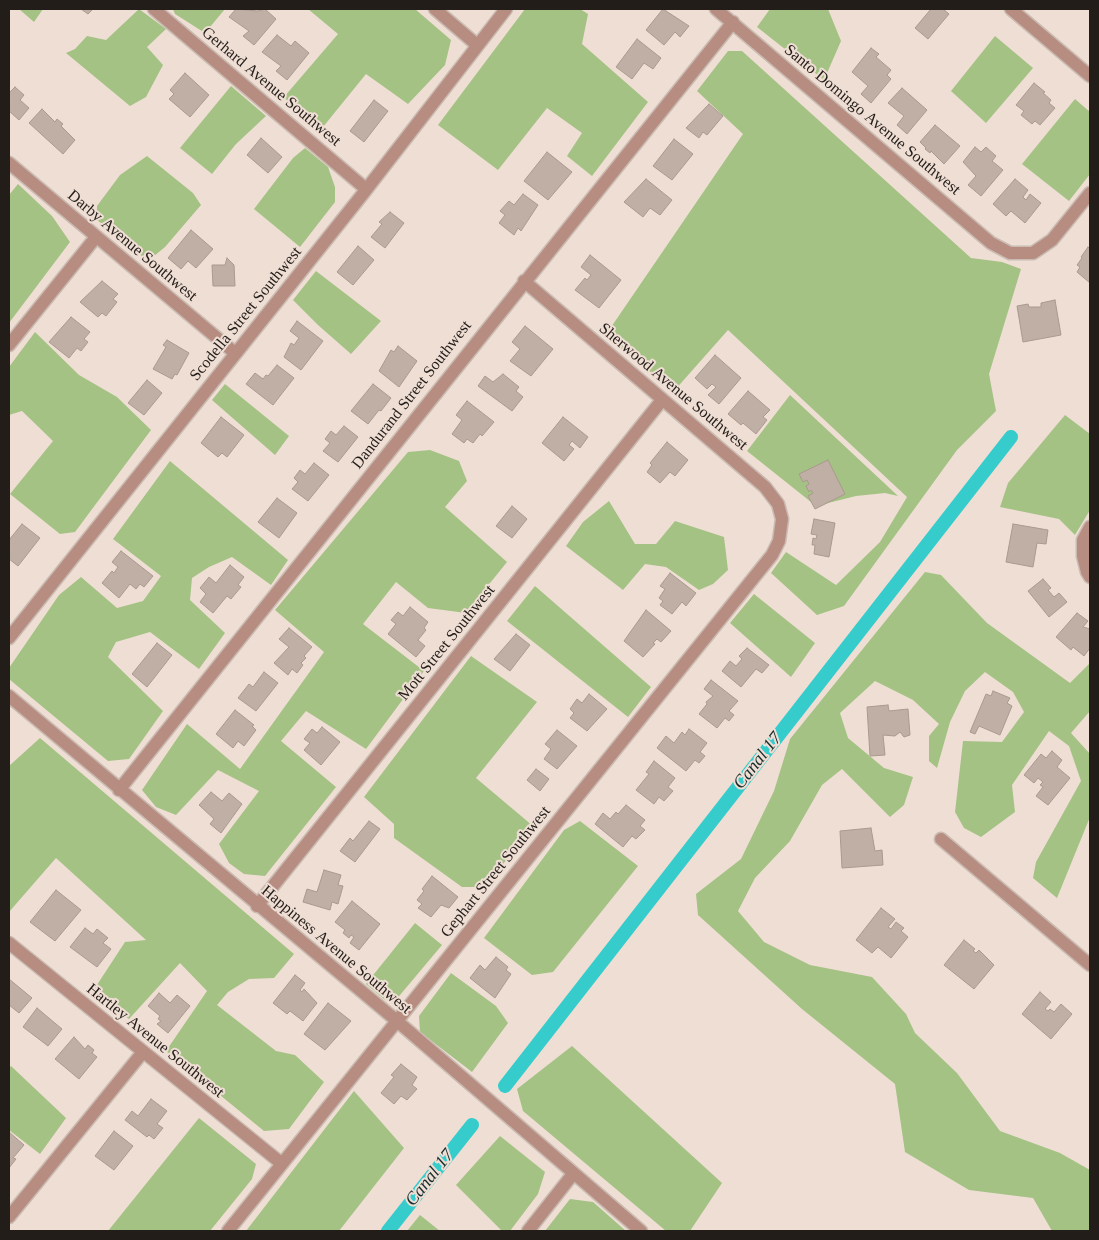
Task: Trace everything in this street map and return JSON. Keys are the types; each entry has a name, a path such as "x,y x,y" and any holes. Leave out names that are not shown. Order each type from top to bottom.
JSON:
{"street":[{"name":"Gerhard Avenue Southwest","path":"154,9 366,189"},
{"path":"435,9 477,45"},
{"name":"Scodella Street Southwest","path":"9,638 366,189 506,9"},
{"name":"Santo Domingo Avenue Southwest","path":"716,9 991,242 1010,253 1033,253 1052,240 1090,192"},
{"path":"1011,9 1090,76"},
{"name":"Dandurand Street Southwest","path":"119,790 524,280 733,22"},
{"name":"Darby Avenue Southwest","path":"9,163 235,353"},
{"path":"9,345 96,237"},
{"name":"Sherwood Avenue Southwest","path":"524,280 765,487 778,504 782,519 782,530"},
{"name":"Mott Street Southwest","path":"257,906 662,400"},
{"path":"1090,527 1083,540 1083,556 1087,572 1090,576"},
{"name":"Gephart Street Southwest","path":"228,1231 772,555 782,530"},
{"name":"Happiness Avenue Southwest","path":"9,696 257,906 397,1021 641,1231"},
{"path":"941,839 1090,965"},
{"name":"Hartley Avenue Southwest","path":"9,944 281,1163"},
{"path":"9,1217 143,1052"},
{"path":"528,1231 573,1174"}],"green space":[{"path":"19,9 43,9 34,22"},
{"path":"139,9 166,29 147,47 163,65 146,97 130,106 66,53 75,49 87,36 106,40"},
{"path":"173,9 225,9 205,33 175,14"},
{"path":"308,9 415,9 451,40 445,65 408,104 366,74 323,127 311,127 284,97 338,34"},
{"path":"525,9 580,9 588,14 582,44 648,102 592,176 567,156 582,133 547,108 498,170 438,125"},
{"path":"770,9 828,9 841,41 824,80 757,27"},
{"path":"995,36 1033,68 986,123 951,91"},
{"path":"728,51 742,51 971,258 1002,262 1021,269 989,374 996,411 957,450 844,606 817,615 771,573 786,552 836,585 880,542 907,497 728,330 674,391 605,336 743,134 697,91"},
{"path":"231,86 266,116 236,144 212,174 180,148"},
{"path":"1075,99 1090,112 1090,174 1069,201 1022,164"},
{"path":"305,148 328,167 335,187 335,202 300,247 254,209 293,158"},
{"path":"147,156 193,193 201,205 165,247 148,261 97,220 97,206 120,175"},
{"path":"18,184 52,216 70,242 9,323 9,195"},
{"path":"316,271 381,321 351,354 293,300"},
{"path":"35,332 79,375 117,397 151,430 75,532 60,534 10,494 53,441 22,411 9,415 9,367"},
{"path":"225,384 289,436 275,455 212,400"},
{"path":"790,395 898,496 885,493 856,496 816,506 747,451"},
{"path":"1065,415 1090,434 1090,510 1075,535 1059,519 1000,507 1008,483"},
{"path":"430,450 459,461 467,481 445,507 507,562 466,613 428,608 396,582 363,624 424,671 366,749 306,711 281,741 336,787 265,876 244,874 229,863 219,844 259,791 218,770 176,815 156,807 142,790 187,724 240,769 324,652 275,610 408,452"},
{"path":"170,461 288,560 271,585 232,557 209,567 192,578 190,600 225,633 199,669 150,632 116,642 108,657 163,711 129,759 108,761 9,679 9,668 59,595 81,577 117,608 143,601 161,576 113,539"},
{"path":"609,501 635,544 656,544 675,521 724,537 728,570 713,584 699,590 666,567 645,564 623,590 566,546 583,522"},
{"path":"925,572 941,575 987,623 1070,683 1090,663 1090,711 1071,733 1090,754 1090,817 1057,898 1033,878 1036,862 1081,781 1069,746 1049,731 1012,785 1015,812 981,837 964,828 955,812 963,741 1002,742 1024,712 1013,692 985,672 965,691 950,722 937,768 929,761 929,736 939,724 913,700 875,681 840,713 848,738 884,768 913,777 904,805 890,817 842,769 822,785 790,841 755,878 738,911 764,942 810,965 872,977 906,1014 915,1033 957,1073 1000,1131 1060,1153 1090,1170 1090,1231 1052,1231 1033,1198 969,1190 905,1152 895,1084 802,1009 698,915 696,894 741,859 774,791 790,739"},
{"path":"535,586 651,687 628,717 507,621"},
{"path":"754,594 815,643 791,677 730,623"},
{"path":"471,656 537,702 476,778 533,826 485,887 462,887 394,838 394,824 364,797"},
{"path":"40,738 294,954 274,978 249,979 228,992 217,1005 276,1051 295,1055 324,1082 289,1129 264,1131 166,1051 207,991 180,963 129,1019 93,991 125,942 146,940 56,858 9,912 9,766"},
{"path":"580,821 638,866 553,972 532,975 484,938 564,830"},
{"path":"415,923 442,945 395,1001 385,1000 366,984"},
{"path":"451,973 496,1006 508,1023 472,1072 420,1032 419,1016"},
{"path":"572,1046 722,1183 690,1231 666,1231 523,1111 517,1089"},
{"path":"11,1066 66,1118 40,1154 9,1130 9,1068"},
{"path":"354,1091 404,1148 339,1231 246,1231"},
{"path":"199,1118 256,1164 252,1179 210,1231 108,1231"},
{"path":"500,1136 545,1172 538,1194 510,1231 502,1231 456,1185"},
{"path":"570,1199 593,1202 626,1231 545,1231"},
{"path":"420,1215 440,1231 407,1231"}],"building":[{"path":"81,9 93,9 88,14"},
{"path":"236,9 258,11 265,9 276,19 254,45 243,36 249,31 229,17"},
{"path":"663,9 689,26 680,37 675,32 664,45 646,30"},
{"path":"931,9 943,9 949,14 928,39 915,28"},
{"path":"277,35 291,46 295,41 309,53 287,80 276,71 281,66 262,52"},
{"path":"637,39 661,58 653,69 644,63 632,79 616,67"},
{"path":"871,48 879,54 876,57 891,70 887,75 891,79 871,103 861,94 868,86 852,72"},
{"path":"185,73 209,95 190,117 169,99 174,94 170,90"},
{"path":"1034,83 1045,92 1043,93 1051,100 1049,103 1055,108 1040,125 1035,121 1032,124 1021,115 1024,111 1016,105"},
{"path":"15,87 24,95 20,100 29,108 19,120 9,111 9,91"},
{"path":"902,88 927,110 907,134 897,125 904,116 888,103"},
{"path":"374,100 388,111 364,142 350,131"},
{"path":"709,104 723,116 707,135 703,132 699,138 686,128"},
{"path":"42,109 55,122 57,119 63,124 61,126 75,140 63,154 29,123"},
{"path":"935,125 960,146 944,164 931,151 930,153 925,149 920,142"},
{"path":"261,138 282,157 268,173 247,155"},
{"path":"674,139 693,154 672,180 653,166"},
{"path":"975,147 981,152 986,147 996,156 992,161 1003,170 981,196 968,185 976,176 963,162"},
{"path":"547,152 572,172 548,200 524,181"},
{"path":"646,179 672,200 660,215 650,208 643,217 624,202"},
{"path":"1015,179 1028,190 1023,197 1026,200 1030,194 1041,203 1025,223 1011,211 1006,216 993,204"},
{"path":"523,194 538,205 521,231 518,228 514,235 499,223 505,215 500,211 509,201 514,205"},
{"path":"390,212 404,223 385,248 371,237 382,224 379,222"},
{"path":"191,230 213,249 196,268 188,261 181,269 168,258"},
{"path":"358,246 374,260 353,285 337,272"},
{"path":"1088,247 1090,249 1090,283 1077,272 1080,267 1077,265"},
{"path":"590,255 621,280 599,308 575,290 585,278 587,280 591,275 581,267"},
{"path":"227,258 234,265 235,286 213,286 212,265 225,265"},
{"path":"102,281 118,294 113,299 117,302 106,316 102,313 98,317 80,302"},
{"path":"1055,300 1061,335 1023,342 1017,306 1028,304 1029,307 1041,307 1041,303"},
{"path":"71,317 90,332 84,339 88,342 81,351 77,348 69,358 49,342"},
{"path":"297,321 323,341 301,370 284,357 291,343 294,345 299,338 290,331"},
{"path":"525,326 553,349 531,376 510,361 520,349 512,342"},
{"path":"167,340 189,353 177,375 175,374 172,379 153,369 166,347 163,345"},
{"path":"398,346 417,361 399,387 379,371 391,350 394,352"},
{"path":"715,355 741,378 719,404 708,395 716,387 712,384 707,389 695,378"},
{"path":"277,365 294,378 273,405 246,384 255,373 263,379 266,375 268,376"},
{"path":"503,374 519,387 516,391 523,397 512,411 478,386 485,376 493,382"},
{"path":"147,380 162,393 144,415 128,403"},
{"path":"373,384 391,398 368,424 351,411"},
{"path":"748,391 770,410 763,417 767,420 756,434 728,414"},
{"path":"467,401 494,422 473,443 467,439 464,443 452,434 462,420 456,415"},
{"path":"221,417 244,435 227,457 222,453 218,457 201,443"},
{"path":"563,417 588,437 580,448 572,441 569,445 574,449 564,461 542,443"},
{"path":"344,426 358,437 338,462 323,451 330,443 325,439 331,431 336,435"},
{"path":"667,442 688,460 675,476 670,472 660,483 647,472 652,465 650,463"},
{"path":"828,460 845,494 815,509 808,496 813,493 811,490 809,492 806,486 809,484 807,480 803,482 799,474"},
{"path":"314,463 329,475 308,501 292,489 298,482 294,478 300,470 305,474"},
{"path":"277,498 297,513 279,538 258,522"},
{"path":"512,506 527,519 512,538 496,526"},
{"path":"814,519 835,523 829,557 814,554 815,545 812,545 813,538 816,539 817,535 811,534"},
{"path":"22,524 40,538 18,566 9,559 9,540"},
{"path":"1013,524 1048,530 1046,544 1037,543 1033,567 1006,562"},
{"path":"121,551 153,576 144,587 140,584 136,589 130,584 119,598 102,583 118,567 112,562"},
{"path":"230,565 244,577 238,585 241,587 231,599 227,596 213,613 200,602 206,594 200,588 209,577 216,583"},
{"path":"670,573 696,593 686,606 682,602 672,614 660,605 663,601 659,598 665,589 660,586"},
{"path":"1043,579 1051,588 1048,590 1054,597 1059,593 1067,602 1049,617 1028,591"},
{"path":"410,607 428,622 424,628 426,630 418,640 425,646 416,657 388,634 396,624 391,620 398,612 403,616"},
{"path":"646,610 671,631 661,642 657,639 643,657 624,641"},
{"path":"1077,613 1088,621 1083,627 1090,629 1090,648 1084,656 1073,647 1071,650 1056,637"},
{"path":"289,628 312,647 304,656 306,658 301,663 303,665 297,673 292,669 288,675 274,663 289,647 279,639"},
{"path":"516,634 530,645 510,671 494,659"},
{"path":"157,643 172,655 147,687 132,674"},
{"path":"747,648 769,665 762,673 756,669 741,687 722,671 730,661 736,666 742,659 739,656"},
{"path":"264,672 278,683 256,711 238,698 249,684 253,687"},
{"path":"711,680 738,701 729,711 734,715 729,721 725,718 717,728 699,714 707,704 706,702 713,696 704,689"},
{"path":"993,691 1010,698 1007,703 1012,706 1000,735 979,726 975,734 970,732 986,694 991,696"},
{"path":"589,694 607,709 587,731 570,718 574,713 570,709 577,699 582,703"},
{"path":"888,705 889,711 908,709 910,735 904,737 900,732 895,736 883,735 885,755 870,756 867,707"},
{"path":"235,710 254,725 252,726 256,730 244,746 238,741 233,748 216,734"},
{"path":"322,727 340,742 321,765 304,750 310,743 304,739 312,729 317,733"},
{"path":"689,729 707,743 700,752 705,756 699,763 695,760 686,771 657,748 666,736 674,743 682,732 685,735"},
{"path":"557,730 577,746 557,769 544,759 551,749 545,744"},
{"path":"1052,751 1062,760 1057,767 1070,778 1048,805 1036,796 1043,787 1040,785 1043,782 1038,778 1034,783 1024,775 1041,754 1046,758"},
{"path":"654,761 675,778 668,787 673,791 664,801 659,797 654,804 636,790 649,774 646,772"},
{"path":"536,769 549,779 540,791 527,780"},
{"path":"211,792 222,801 229,793 242,804 221,833 210,824 214,819 199,805"},
{"path":"626,805 645,820 640,826 645,830 636,839 632,836 623,847 595,824 603,813 610,819 616,812 618,814"},
{"path":"369,821 380,829 355,862 340,851 350,838 353,841"},
{"path":"871,828 875,851 882,850 883,865 842,868 840,831"},
{"path":"324,870 341,875 338,885 343,886 338,904 332,902 330,910 303,902 307,889 317,892"},
{"path":"432,876 458,897 449,908 441,905 431,917 418,908 422,904 417,900 424,891 422,889"},
{"path":"56,890 81,910 55,941 30,922"},
{"path":"352,901 380,924 359,950 350,943 354,937 351,935 349,938 343,933 345,930 335,922"},
{"path":"881,908 895,919 888,927 891,929 896,922 904,928 901,931 908,937 891,958 878,947 872,953 856,940"},
{"path":"85,928 93,934 97,929 108,938 103,943 111,949 97,967 70,947"},
{"path":"964,940 975,949 973,951 976,953 979,950 994,965 974,989 944,965"},
{"path":"496,957 508,967 506,970 511,974 495,998 470,978 480,965 485,970"},
{"path":"295,975 305,983 300,990 302,992 304,989 317,1003 303,1021 290,1011 287,1014 273,1003"},
{"path":"9,979 32,998 19,1013 9,1005"},
{"path":"1040,992 1051,1002 1045,1009 1048,1011 1050,1009 1054,1012 1061,1004 1072,1014 1051,1039 1022,1014"},
{"path":"159,993 170,1003 177,995 190,1006 168,1033 157,1024 161,1021 158,1019 160,1016 148,1006"},
{"path":"328,1003 351,1021 325,1050 304,1034"},
{"path":"37,1008 62,1029 48,1046 23,1027"},
{"path":"74,1037 85,1049 88,1045 94,1050 92,1053 97,1057 79,1079 55,1059"},
{"path":"401,1064 417,1077 412,1085 417,1089 407,1100 401,1096 394,1104 381,1093 394,1077 391,1075"},
{"path":"151,1099 167,1111 157,1124 163,1128 154,1139 149,1135 147,1137 125,1120 132,1111 138,1116"},
{"path":"114,1131 133,1146 114,1170 95,1156"},
{"path":"9,1132 24,1145 13,1158 16,1159 9,1168"}],"waterway":[{"name":"Canal 17","path":"505,1086 1011,437"},
{"name":"Canal 17","path":"388,1231 472,1125"}]}
